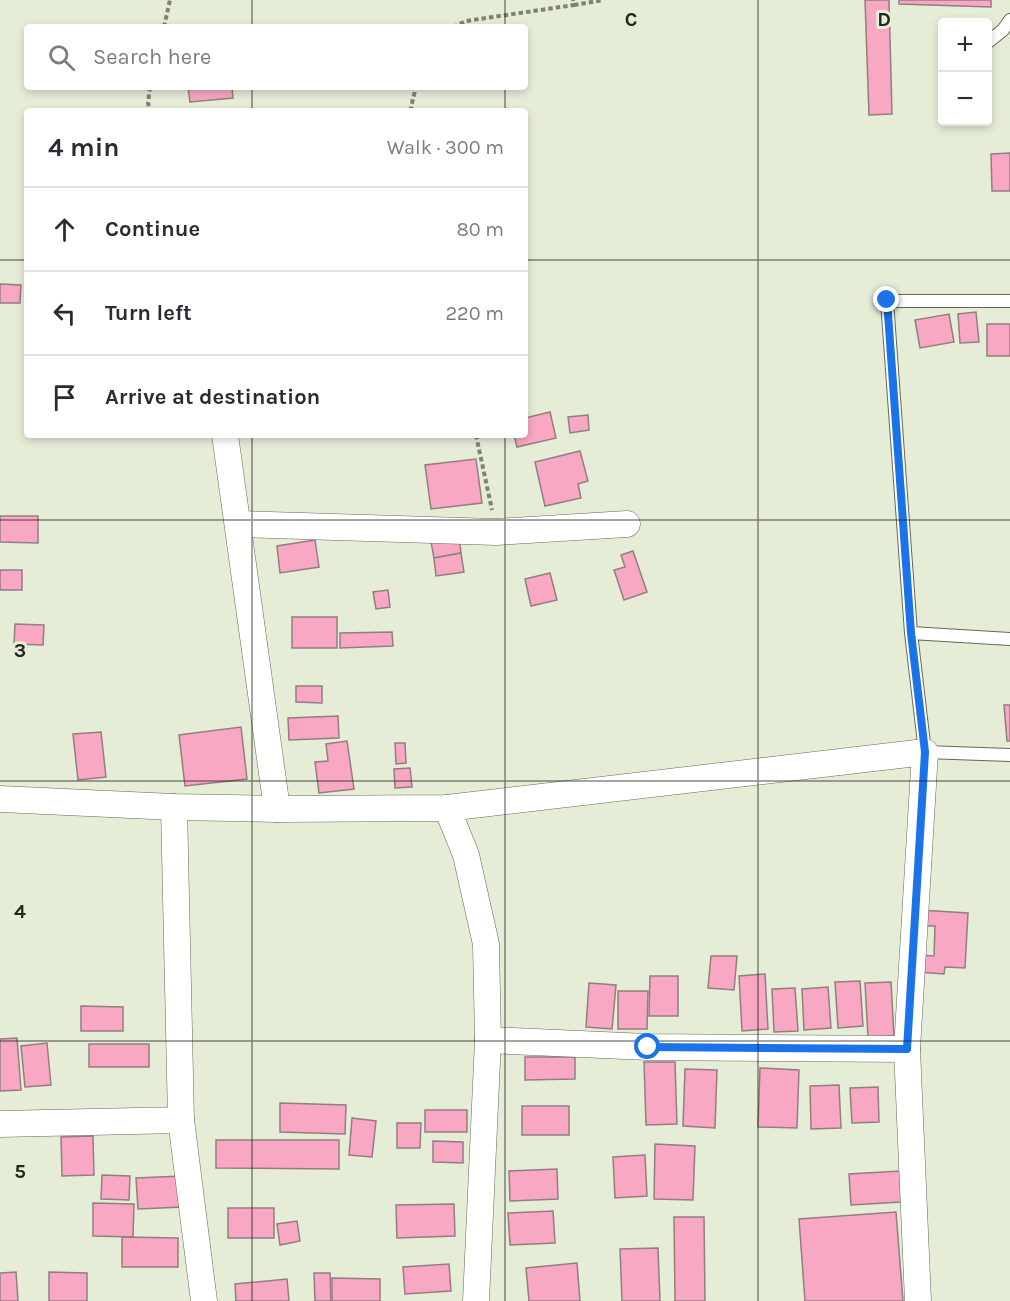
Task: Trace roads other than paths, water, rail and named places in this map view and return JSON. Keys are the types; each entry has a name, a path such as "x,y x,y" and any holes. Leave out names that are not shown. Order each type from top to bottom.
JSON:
{"street":[{"path":"225,438 278,808"},
{"path":"238,524 496,532 627,524"},
{"path":"0,799 174,807 447,808 925,752 907,1049 918,1301"},
{"path":"174,807 181,1120 204,1301"},
{"path":"447,808 466,855 486,944 488,1040 476,1301"},
{"path":"488,1040 648,1047 907,1049"},
{"path":"0,1124 181,1120"}],"lane":[{"path":"992,38 1004,30 1010,20"},
{"path":"1010,301 887,300 911,633 925,752 1010,755"},
{"path":"911,633 1010,639"}]}
